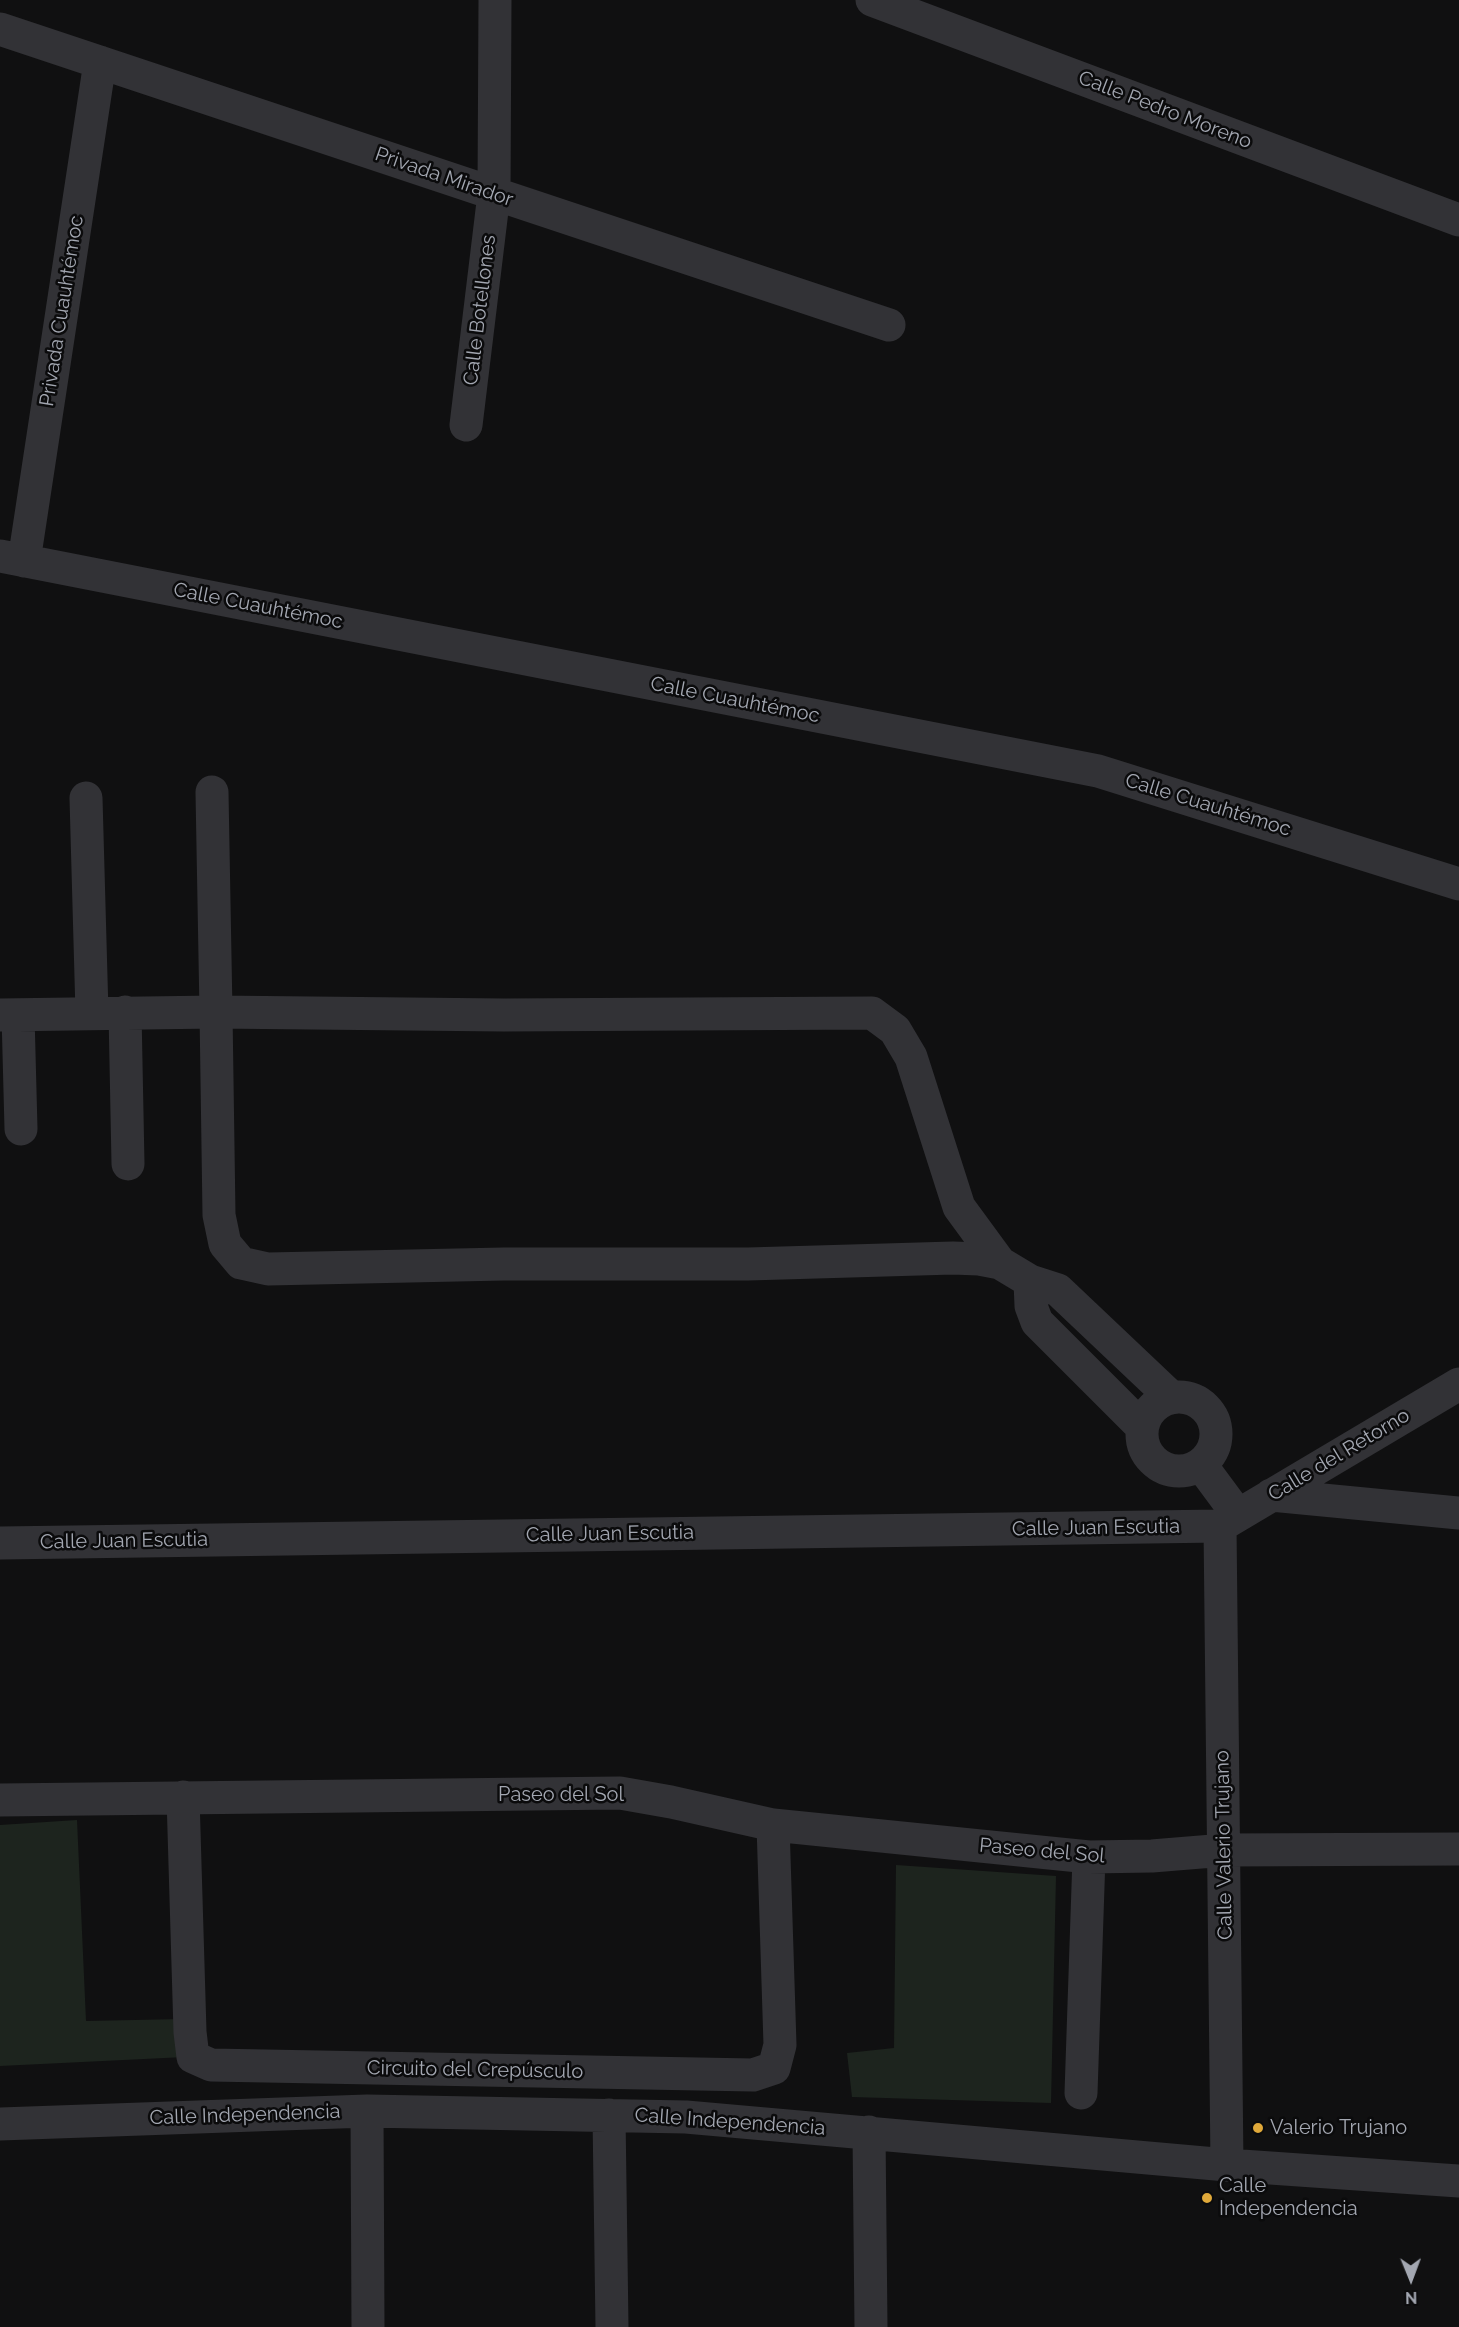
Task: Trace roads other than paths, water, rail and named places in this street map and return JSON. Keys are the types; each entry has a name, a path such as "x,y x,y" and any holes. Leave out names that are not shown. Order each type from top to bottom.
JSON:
{"street":[{"name":"Calle Botellones","path":"466,425 494,194 495,0"},
{"name":"Calle Pedro Moreno","path":"872,0 1459,220"},
{"name":"Privada Mirador","path":"0,29 889,325"},
{"name":"Privada Cuauhtémoc","path":"12,558 100,62"},
{"name":"Calle Cuauhtémoc","path":"12,558 1098,771 1459,884"},
{"path":"213,792 219,1215 225,1244 241,1263 267,1269 979,1259 1000,1263 1030,1281 1058,1290 1172,1397"},
{"path":"86,798 92,1013"},
{"path":"125,1012 128,1164"},
{"path":"21,1129 9,1015 125,1012 504,1015 872,1013 895,1030 910,1057 959,1207 1000,1263"},
{"path":"1030,1281 1031,1306 1036,1322 1142,1427"},
{"name":"Calle del Retorno","path":"1229,1521 1459,1384"},
{"path":"1172,1397 1186,1397 1200,1402 1211,1412 1216,1426 1216,1441 1211,1454 1201,1465 1188,1471 1173,1471 1159,1466 1149,1456 1142,1442 1142,1427 1148,1414 1158,1403 1172,1397"},
{"path":"1201,1465 1229,1521"},
{"path":"1271,1496 1459,1513"},
{"name":"Calle Juan Escutia","path":"0,1543 1229,1521"},
{"name":"Calle Valerio Trujano","path":"1227,2165 1225,1850 1229,1521"},
{"name":"Paseo del Sol","path":"0,1800 620,1793 774,1825 1089,1857 1152,1856 1225,1850 1459,1849"},
{"name":"Circuito del Crepúsculo","path":"183,1797 190,2032 193,2056 211,2065 753,2075 774,2068 780,2045 774,1825"},
{"path":"1081,2093 1089,1857"},
{"path":"367,2111 368,2327"},
{"name":"Calle Independencia","path":"0,2124 367,2111 686,2117 1227,2165 1459,2181"},
{"path":"609,2115 612,2327"},
{"path":"869,2132 871,2327"}],"place":[{"name":"Valerio Trujano","path":"1258,2128"},
{"name":"Calle Independencia","path":"1207,2198"}]}
